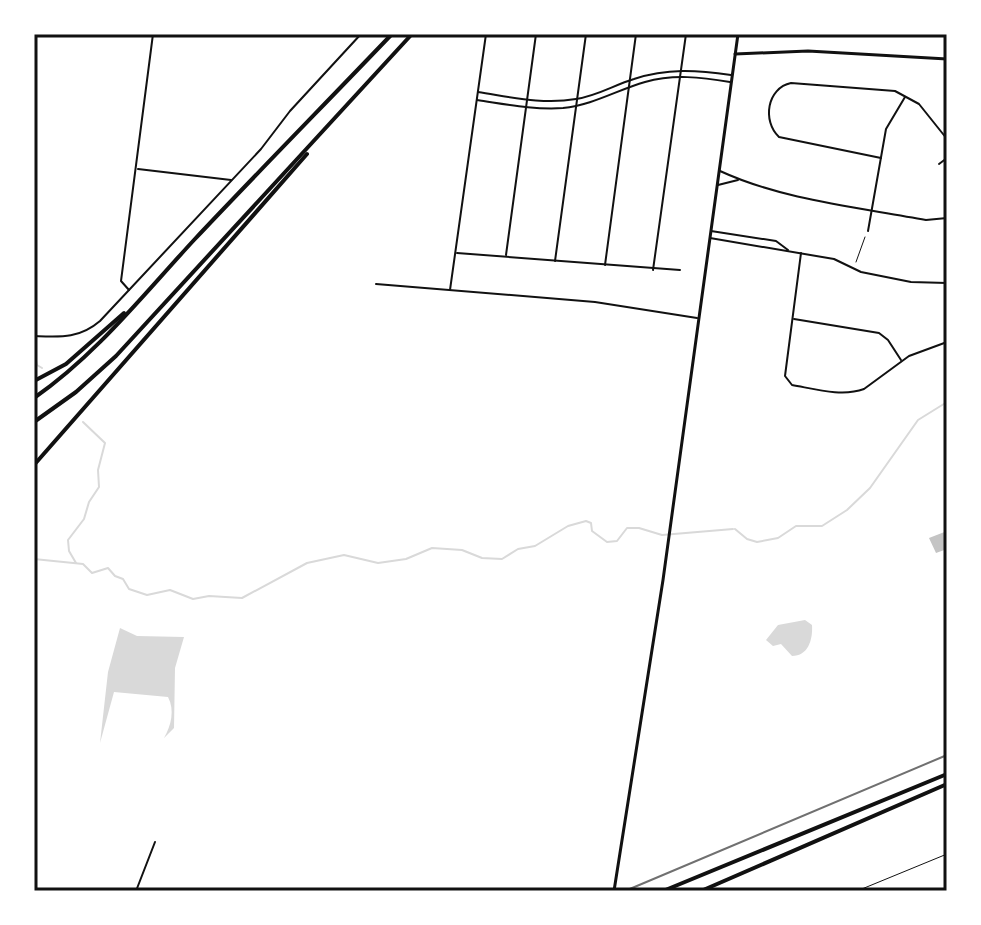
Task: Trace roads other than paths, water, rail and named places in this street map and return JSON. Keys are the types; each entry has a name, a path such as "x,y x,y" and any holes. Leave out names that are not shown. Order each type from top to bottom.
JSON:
{"main road":[{"path":"34,398 86,357 392,34"},
{"path":"34,422 103,370 412,34"},
{"path":"614,891 669,540 738,34"},
{"path":"735,54 810,51 947,59"},
{"path":"34,465 278,189 331,124"},
{"path":"34,381 66,364 142,296"},
{"path":"663,891 947,774"},
{"path":"701,891 947,784"}],"street":[{"path":"129,291 121,281 153,34"},
{"path":"34,336 76,337 90,330 232,180 361,34"},
{"path":"450,290 486,34"},
{"path":"506,257 536,34"},
{"path":"555,261 586,34"},
{"path":"605,265 636,34"},
{"path":"653,270 686,34"},
{"path":"478,92 527,100 557,101 578,99 630,80 681,69 732,75"},
{"path":"477,100 563,108 595,101 656,79 680,77 731,82"},
{"path":"881,158 779,137 770,124 773,96 782,85 791,83 882,88 906,96 921,106 947,139"},
{"path":"868,231 887,127 906,96"},
{"path":"939,164 947,158"},
{"path":"136,169 232,180"},
{"path":"720,171 787,194 926,220 947,218"},
{"path":"718,185 740,180"},
{"path":"711,231 776,241 789,251"},
{"path":"710,238 834,259 854,269 911,282 947,283"},
{"path":"456,253 680,270"},
{"path":"801,253 785,376 792,385 857,392 901,361 947,342"},
{"path":"376,284 595,302 698,318"},
{"path":"792,319 879,333 894,348 901,361"},
{"path":"136,891 155,842"}],"lane":[{"path":"857,891 947,854"}],"waterway":[{"path":"34,351 37,365 42,368"},
{"path":"735,529 747,539 757,542 778,538 796,526 822,526 847,510 870,488 918,420 947,402"},
{"path":"76,563 69,551 68,540 84,519 89,502 99,487 98,470 105,443 83,422"},
{"path":"34,559 83,564 92,573 108,568 123,579 129,589 147,595 170,590 193,599 209,596 242,598 307,563 344,555 378,563 406,559 432,548 462,550 482,558 502,559 518,549 535,546 568,526 586,521 591,523 592,531 607,542 617,541 627,528 662,535 733,529"}],"railway":[{"path":"625,891 947,755"}]}
